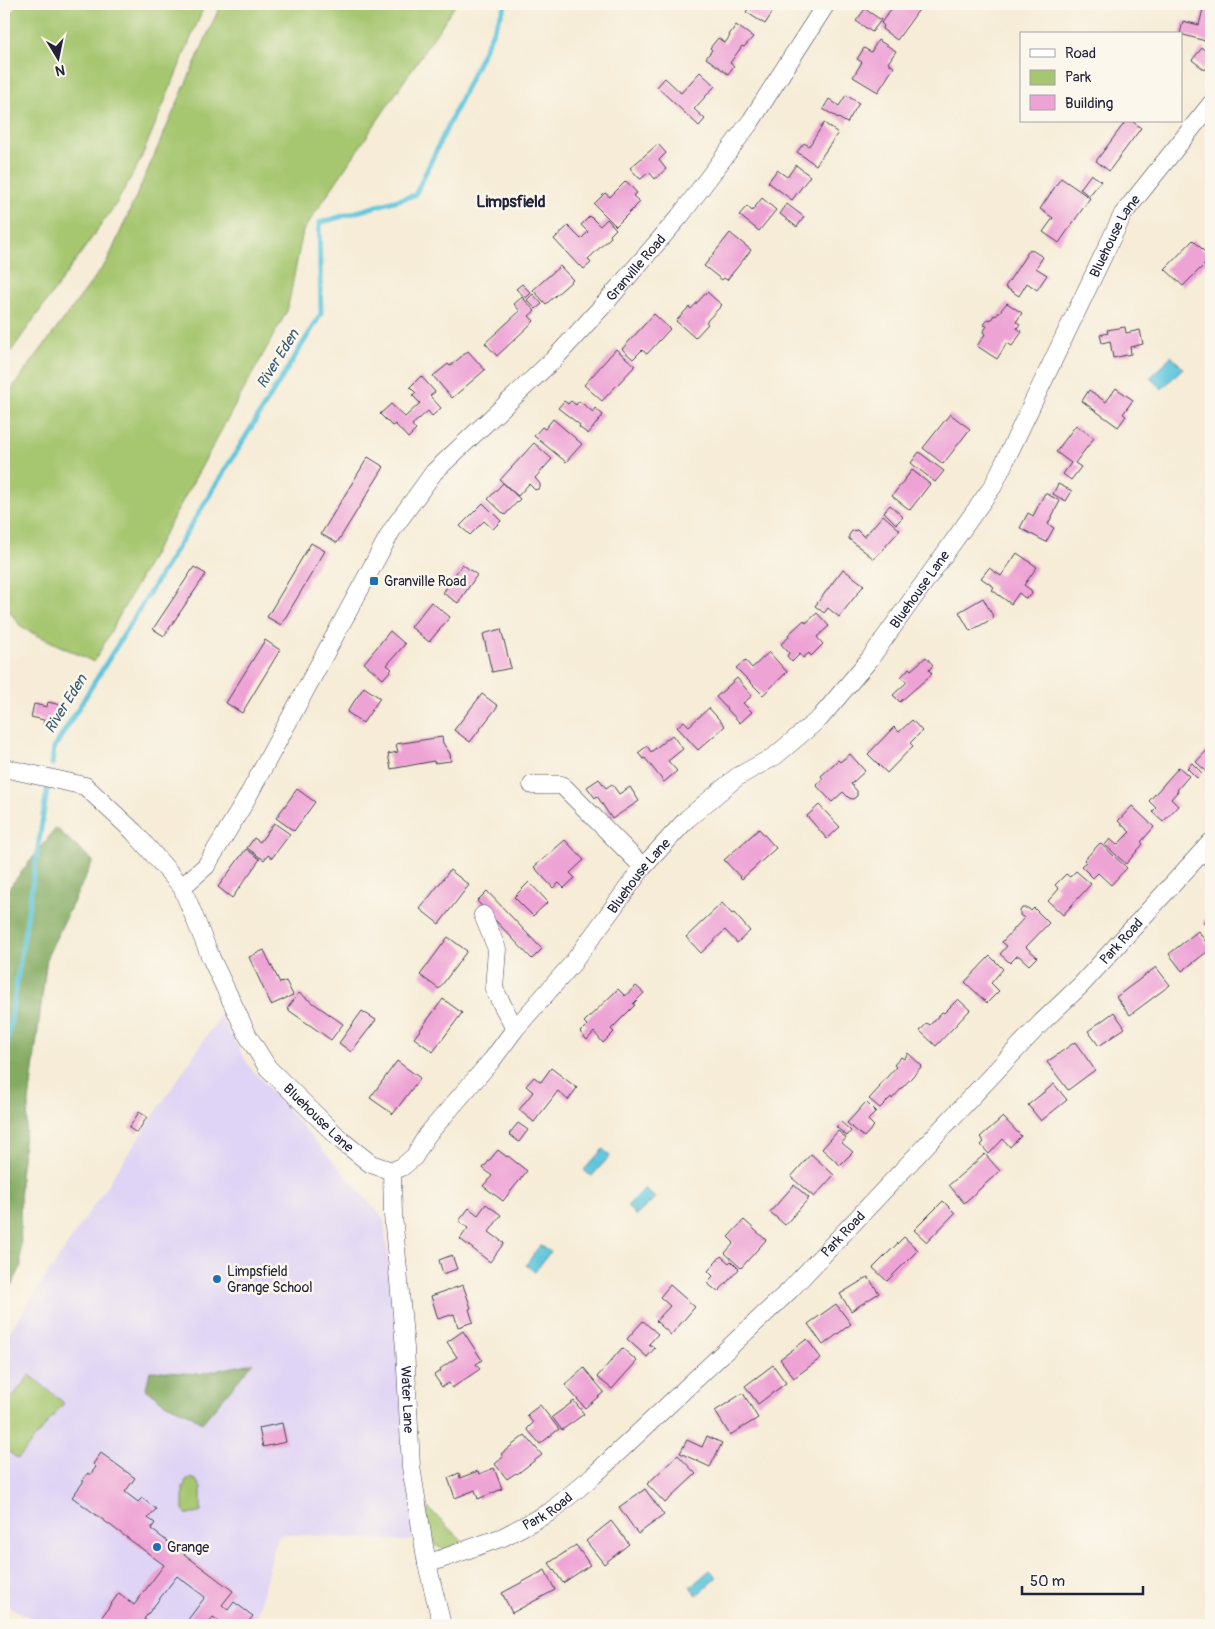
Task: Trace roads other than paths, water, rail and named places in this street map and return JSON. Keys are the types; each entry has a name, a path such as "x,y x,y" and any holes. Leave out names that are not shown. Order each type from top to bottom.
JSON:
{"street":[{"name":"Granville Road","path":"182,887 206,866 243,806 392,530 434,472 555,358 680,216 750,122 826,4"},
{"name":"Bluehouse Lane","path":"4,768 85,786 134,832 182,887 211,958 248,1036 268,1068 342,1141 371,1164 392,1172 402,1168 414,1157 427,1135 572,964 643,867 694,813 737,777 775,756 820,718 868,660 993,486 1123,214 1211,104"},
{"path":"532,785 562,785 643,867"},
{"name":"Park Road","path":"427,1564 503,1537 550,1512 594,1475 790,1290 1042,1022 1081,985 1211,842"},
{"path":"483,914 497,949 494,989 515,1029"},
{"name":"Water Lane","path":"392,1172 393,1215 405,1348 411,1467 427,1564 442,1625"}],"water":[{"path":"1171,356 1183,368 1162,389 1150,378"},
{"path":"603,1149 610,1156 591,1177 584,1170"},
{"path":"645,1188 655,1198 636,1216 627,1206"},
{"path":"540,1245 550,1252 535,1272 526,1265"},
{"path":"710,1570 717,1577 697,1595 690,1587"}],"waterway":[{"name":"River Eden","path":"52,764 54,748 321,314 319,223 415,195 506,4"},
{"name":"River Eden","path":"4,1064 48,784"}],"place":[{"name":"Granville Road","path":"374,581"},
{"name":"Limpsfield Grange School","path":"217,1279"},
{"name":"Grange","path":"157,1547"}],"district":[{"name":"Limpsfield","path":"511,202"}]}
